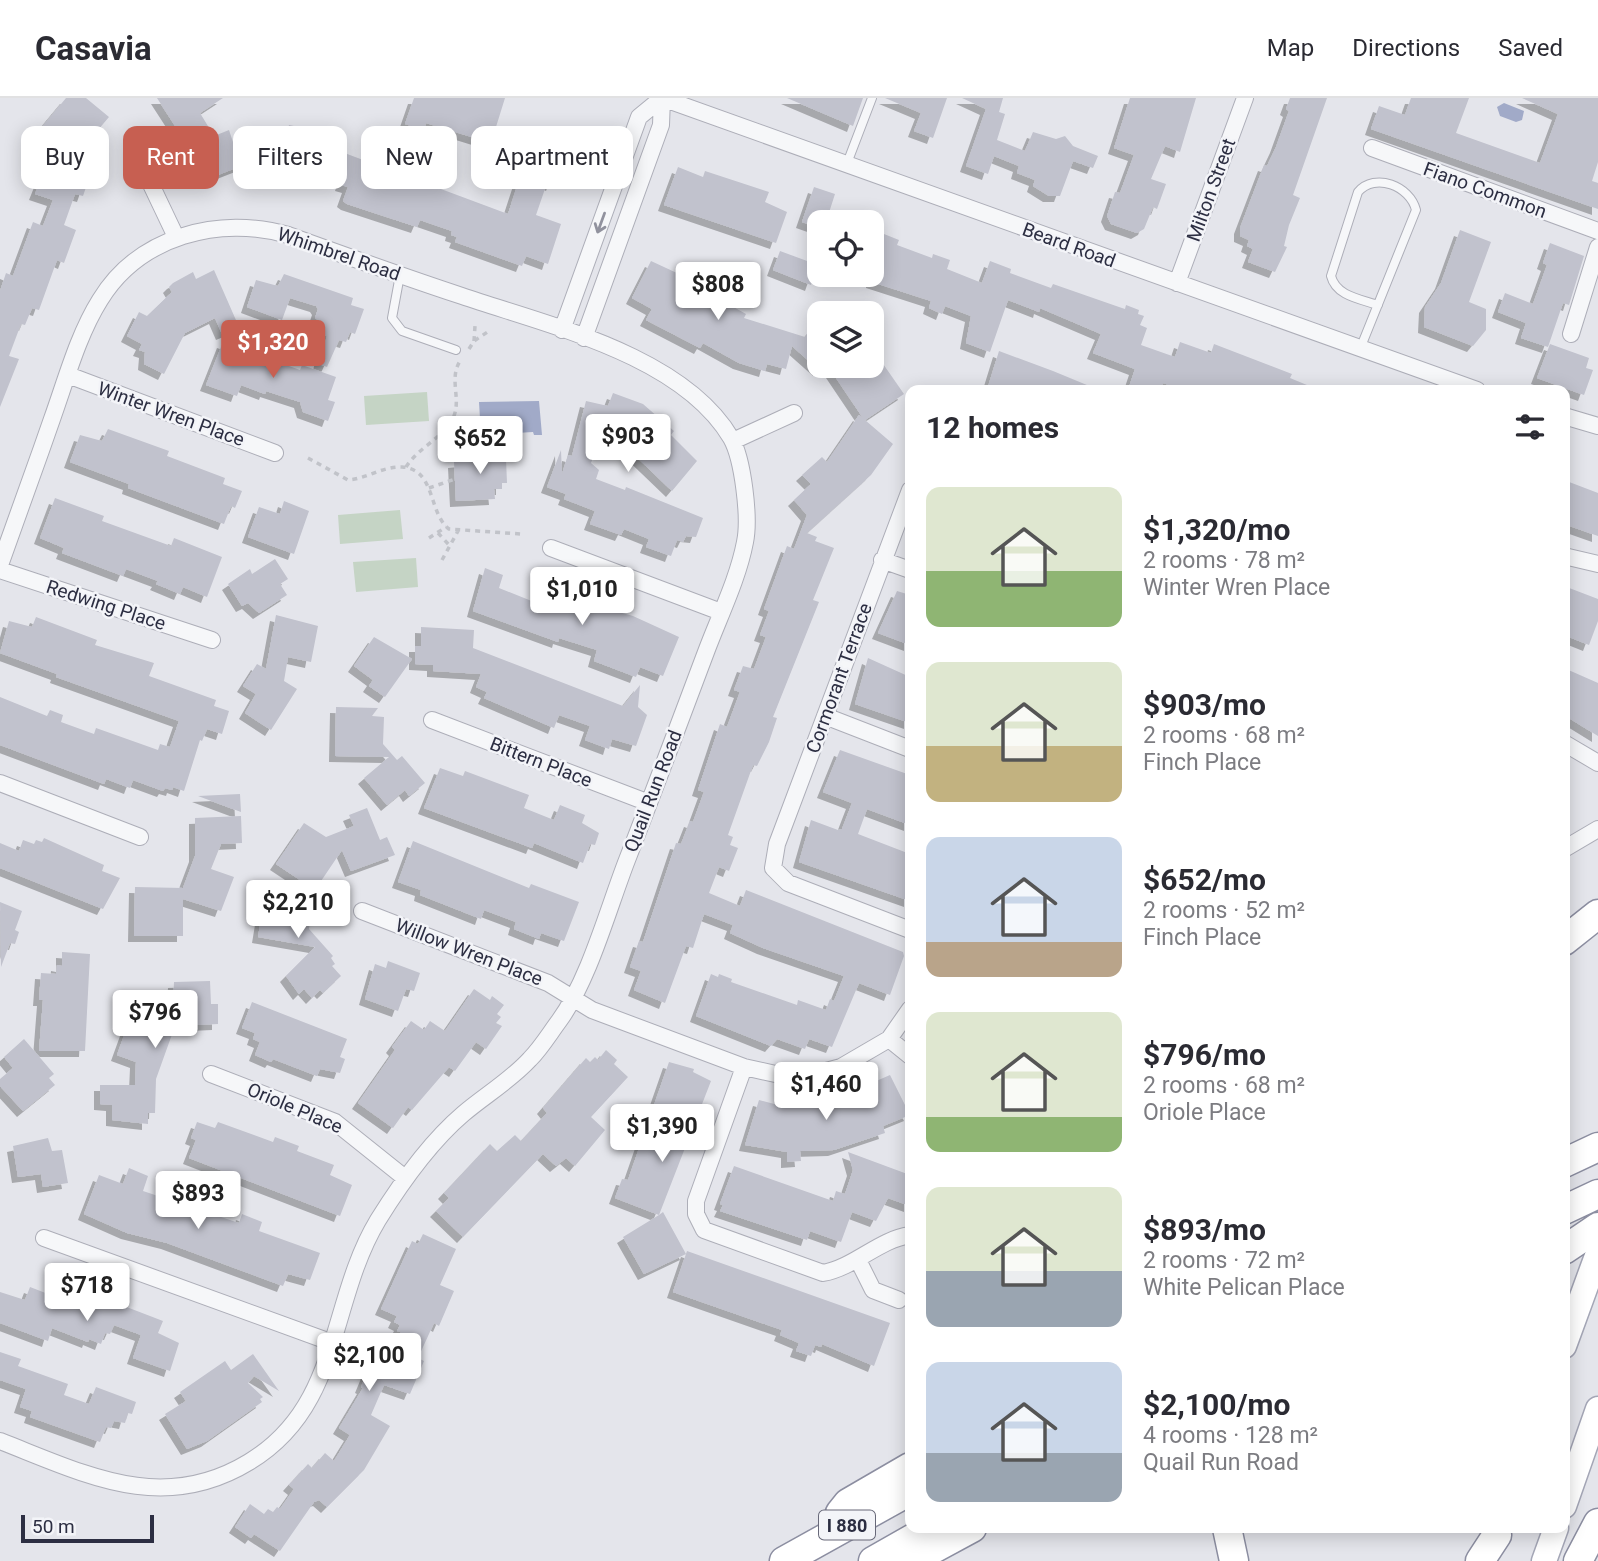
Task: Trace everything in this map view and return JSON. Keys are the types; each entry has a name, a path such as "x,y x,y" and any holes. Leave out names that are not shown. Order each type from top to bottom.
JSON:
{"highway":[{"path":"1570,936 1598,914"},
{"path":"1570,1160 1598,1147"},
{"path":"1570,1207 1598,1194"},
{"path":"1570,1227 1598,1213"},
{"path":"1570,1246 1598,1227"},
{"path":"813,1543 848,1503 905,1469"},
{"name":"I 880","path":"784,1561 905,1494"},
{"path":"1578,1561 1598,1523"},
{"name":"I 880","path":"873,1561 923,1533"},
{"path":"911,1561 963,1533"},
{"path":"1228,1533 1234,1561"},
{"path":"1480,1561 1495,1541"}],"main road":[{"path":"1570,1330 1598,1253"},
{"path":"1570,1489 1598,1409"},
{"path":"1544,1561 1554,1533"}],"street":[{"name":"Beard Road","path":"662,98 1360,349 1432,383"},
{"path":"562,330 639,117 662,98"},
{"path":"584,338 661,125 662,98"},
{"name":"Milton Street","path":"1177,283 1245,98"},
{"name":"Fiano Common","path":"1372,148 1598,231"},
{"path":"153,189 176,237"},
{"name":"Whimbrel Road","path":"0,568 92,315 111,284 140,258 176,237 213,228 258,228 288,235 584,338"},
{"path":"1571,334 1598,247"},
{"name":"Quail Run Road","path":"0,1441 115,1484 173,1487 209,1480 257,1457 292,1426 318,1385 334,1343 349,1289 370,1235 405,1178 458,1118 530,1060 572,1001 649,803 746,540 746,499 733,440 697,396 658,371 584,338"},
{"name":"Winter Wren Place","path":"68,375 275,453"},
{"path":"733,440 794,414"},
{"path":"1570,418 1598,426"},
{"name":"Cormorant Terrace","path":"905,502 776,845 773,869 788,883 905,928"},
{"path":"551,548 721,612"},
{"path":"1570,557 1598,564"},
{"path":"882,560 905,568"},
{"name":"Redwing Place","path":"0,568 212,640"},
{"path":"825,716 905,748"},
{"name":"Bittern Place","path":"432,720 649,803"},
{"path":"1570,747 1598,763"},
{"path":"0,783 140,837"},
{"path":"1570,845 1598,829"},
{"name":"Willow Wren Place","path":"362,911 548,983 572,1001 744,1067 780,1075 815,1074 841,1067 889,1039"},
{"path":"905,1016 889,1039 905,1052"},
{"path":"744,1067 696,1201 696,1214 704,1230 823,1273 841,1270 898,1237 905,1236"},
{"name":"Oriole Place","path":"211,1074 335,1122 405,1178"},
{"path":"44,1238 334,1343"},
{"path":"858,1260 873,1290 899,1300"}],"lane":[{"path":"846,166 872,98"},
{"path":"1360,349 1378,305 1416,210 1413,198 1406,190 1374,181 1365,184 1358,192 1331,276 1333,285 1341,292 1378,305"},
{"path":"400,275 392,318 402,331 456,350"}],"path":[{"path":"474,341 475,326"},
{"path":"468,350 474,341 489,331"},
{"path":"406,467 452,420 456,403 454,374 462,359"},
{"path":"308,458 348,480 388,468 406,467 419,474 429,488 440,519 446,527 458,531 521,534"},
{"path":"429,488 455,479"},
{"path":"429,538 446,527"},
{"path":"442,560 458,531"},
{"path":"438,533 450,546"}],"green space":[{"path":"427,392 429,421 366,425 364,396"},
{"path":"400,510 403,539 340,544 338,515"},
{"path":"416,558 418,587 356,592 353,562"}],"water":[{"path":"1504,103 1524,111 1522,120 1516,122 1500,116 1497,107"},
{"path":"539,401 542,435 534,435 533,432 481,435 479,402"}],"building":[{"path":"66,98 86,98 109,117 101,126 43,126"},
{"path":"157,98 223,98 200,113 208,126 175,126"},
{"path":"414,98 505,98 496,126 471,126 471,137 457,133 457,126 405,124"},
{"path":"787,98 863,98 853,126"},
{"path":"885,98 947,98 933,138 914,131 921,113"},
{"path":"962,98 1003,98 999,112 1005,114 997,140 1025,151 1033,132 1056,139 1065,136 1073,146 1098,156 1093,168 1073,161 1060,196 1049,196 1033,186 1035,180 1017,173 1019,166 994,156 988,174 966,166 986,109"},
{"path":"1130,98 1196,98 1180,152 1165,146 1151,179 1166,184 1157,209 1153,207 1144,229 1137,233 1111,224 1107,216 1115,192 1120,193 1134,155 1114,148"},
{"path":"1290,98 1327,98 1293,195 1300,198 1289,225 1284,246 1287,247 1275,272 1248,262 1253,249 1247,246 1249,240 1240,236 1240,228 1264,165 1267,166 1276,147 1289,111 1286,109"},
{"path":"1411,98 1469,98 1456,133 1540,163 1558,114 1522,98 1598,98 1598,162 1592,181 1598,183 1598,209 1371,129 1379,106 1405,115"},
{"path":"229,130 233,142 233,169 219,175 219,134"},
{"path":"347,154 361,159 361,189 441,189 508,214 516,189 545,189 536,215 561,224 548,264 526,256 522,266 455,242 457,237 451,235 452,231 420,220 417,227 347,204 343,201 348,187"},
{"path":"678,167 703,177 705,171 769,192 765,202 787,212 776,243 664,205"},
{"path":"814,187 835,194 830,210 807,210 807,224 802,222"},
{"path":"37,189 85,189 83,196 75,194 64,225 76,230 64,263 57,260 39,310 32,308 25,325 21,324 9,356 19,359 0,407 0,291 6,273 13,276 33,222 43,226 53,200 35,194"},
{"path":"1460,230 1491,242 1469,302 1486,309 1486,330 1473,346 1424,327 1425,307 1441,283"},
{"path":"884,234 899,240 897,245 932,258 933,254 950,260 947,269 982,283 990,261 1011,269 1010,273 1051,288 1053,284 1125,309 1126,305 1139,310 1138,314 1144,316 1140,325 1147,328 1141,345 1175,357 1180,342 1211,353 1214,344 1292,374 1290,378 1307,385 1130,385 1135,369 1093,353 1101,334 1040,308 1039,312 1008,300 990,352 966,343 971,316 945,306 942,314 929,308 931,301 884,286"},
{"path":"1550,243 1584,256 1569,305 1563,303 1548,347 1521,338 1526,323 1498,312 1505,293 1533,304 1547,265 1543,263"},
{"path":"780,251 807,261 807,283 773,270"},
{"path":"651,261 720,293 721,300 746,314 744,318 805,337 807,335 807,359 792,346 786,369 767,364 765,371 739,363 703,343 700,348 646,320 652,309 632,298"},
{"path":"214,270 239,327 222,334 215,318 185,333 164,374 144,364 145,352 139,350 142,344 127,336 139,312 147,316 172,292 169,287 173,283 193,272 196,279"},
{"path":"284,274 353,298 351,305 364,309 355,334 350,332 346,342 339,340 327,367 319,364 327,336 314,331 318,320 315,318 318,309 316,306 290,298 282,320 247,307 256,280 278,286"},
{"path":"223,342 300,370 302,365 336,377 328,400 335,402 328,421 303,412 300,402 266,391 265,394 241,385 237,396 206,385"},
{"path":"1550,344 1589,358 1586,368 1593,370 1584,395 1570,390 1570,385 1556,385 1537,378"},
{"path":"999,351 1087,385 989,385"},
{"path":"884,365 904,394 865,420 893,444 871,475 807,533 817,537 815,541 834,548 813,600 819,602 773,717 777,718 769,742 757,766 753,765 728,835 733,837 730,845 738,848 729,871 719,867 709,893 740,906 746,890 903,952 904,956 890,995 859,983 832,1047 809,1039 805,1049 777,1039 771,1046 696,1016 711,974 718,977 719,974 732,979 731,982 797,1005 798,1000 826,1010 830,999 834,1001 844,976 763,948 730,933 733,925 704,914 693,948 686,946 665,1003 634,990 641,971 630,967 639,941 643,942 676,843 681,844 690,821 693,822 704,792 698,790 720,724 727,727 740,692 734,690 743,666 754,669 766,637 760,635 769,611 764,609 787,546 794,549 807,515 794,500 811,484 802,475 822,457 827,462 859,415 863,418 836,378 884,378"},
{"path":"613,393 643,404 674,431 671,435 697,461 672,491 623,444 600,437 591,463 599,470 596,479 625,490 626,487 703,518 696,537 686,536 683,542 677,540 671,556 646,547 649,539 624,529 621,535 590,524 595,511 564,499 566,494 547,487 561,450 562,474 568,455 572,456 586,401 608,406"},
{"path":"108,429 169,451 167,456 225,478 223,484 242,491 235,508 231,506 224,524 128,488 129,484 70,462 80,435 102,441"},
{"path":"490,446 491,460 506,459 507,483 502,483 502,489 494,489 495,499 456,501 454,462 475,460 474,447"},
{"path":"1570,482 1598,493 1598,536 1570,526"},
{"path":"55,498 104,516 102,521 171,546 174,538 222,557 207,597 183,587 180,594 156,584 158,581 126,569 123,576 62,553 64,548 40,538"},
{"path":"284,501 309,511 294,554 248,537 259,507 280,514"},
{"path":"275,559 288,579 280,584 287,595 259,613 248,603 242,606 228,584 250,569 252,574"},
{"path":"485,568 503,575 499,588 544,606 554,607 558,595 633,616 679,637 663,676 640,667 636,677 594,661 597,650 559,638 558,642 473,611"},
{"path":"1570,588 1598,599 1598,621 1589,645 1570,637"},
{"path":"897,591 905,593 905,643 878,633"},
{"path":"276,615 318,626 311,662 288,657 284,681 297,689 271,730 245,713 256,694 243,686 257,664 266,669"},
{"path":"36,617 97,640 95,645 154,663 149,676 216,700 214,706 229,711 222,734 207,729 202,741 200,740 184,791 173,787 172,790 165,788 163,791 133,780 130,788 106,779 104,784 0,745 0,697 47,716 50,710 63,715 61,722 94,734 96,728 158,750 160,744 170,747 179,721 56,677 57,674 0,653 9,621 32,627"},
{"path":"421,627 474,630 473,648 623,706 640,685 638,707 647,715 636,746 612,739 609,749 585,740 590,726 559,715 554,728 484,698 487,692 476,687 481,674 433,671 433,665 415,664 415,646 421,646"},
{"path":"374,637 412,659 385,697 369,686 373,680 354,666"},
{"path":"868,658 905,675 905,721 855,704"},
{"path":"1570,671 1598,683 1598,736 1570,719"},
{"path":"336,707 378,708 372,716 384,717 383,744 397,760 402,756 425,783 409,796 405,790 387,805 364,778 389,757 335,756"},
{"path":"840,750 905,773 905,823 867,809 858,834 905,852 905,899 799,862 811,820 842,829 852,803 823,792"},
{"path":"440,768 463,776 465,771 529,795 524,808 554,820 560,805 585,815 582,823 599,833 595,845 590,844 583,863 534,843 532,848 424,808"},
{"path":"240,794 241,812 198,796"},
{"path":"367,808 380,840 387,837 395,855 351,871 342,850 315,890 276,864 304,823 326,837 354,826 349,815"},
{"path":"241,816 242,843 221,844 211,869 234,877 221,911 183,899 183,936 134,936 135,887 183,888 195,856 195,818"},
{"path":"44,838 104,865 102,871 120,878 103,909 0,868 0,843 19,851 23,840 34,844 36,840 42,842"},
{"path":"413,841 529,888 531,884 579,902 564,941 541,933 539,939 514,929 516,922 484,910 481,919 420,895 421,890 398,882"},
{"path":"266,889 310,897 305,905 312,907 309,929 333,956 331,958 335,964 332,966 341,976 323,993 320,990 312,998 304,989 299,994 286,976 315,947 258,937"},
{"path":"0,902 22,911 15,930 19,932 15,944 10,943 1,967"},
{"path":"62,952 90,954 85,1051 39,1051 43,1000 39,1000 41,973 56,974 57,965 62,966"},
{"path":"388,961 420,973 414,991 406,989 398,1011 365,999 375,964 386,968"},
{"path":"210,981 211,1004 218,1004 218,1024 175,1026 156,1079 155,1113 148,1113 148,1124 112,1120 112,1105 100,1104 100,1085 135,1085 136,1062 117,1055 134,1008 172,1023 174,982"},
{"path":"474,989 490,1000 492,996 504,1005 497,1014 501,1017 496,1023 502,1026 486,1049 476,1042 455,1071 449,1067 412,1110 408,1107 393,1128 358,1103 395,1050 392,1047 411,1021 424,1030 430,1021 445,1031"},
{"path":"252,1002 347,1039 340,1057 345,1059 340,1073 320,1069 317,1076 255,1055 260,1042 253,1039 255,1033 242,1028"},
{"path":"24,1039 54,1074 49,1078 55,1085 23,1111 0,1086 0,1079 13,1068 4,1057"},
{"path":"606,1050 617,1060 614,1064 628,1077 591,1117 605,1130 575,1166 566,1158 556,1166 543,1154 463,1237 436,1211 449,1198 444,1193 490,1144 497,1151 515,1135 521,1141 547,1113 543,1108 586,1058 590,1062 595,1057 598,1060"},
{"path":"669,1062 694,1069 693,1072 711,1081 659,1215 615,1198 622,1179 628,1180"},
{"path":"890,1075 905,1105 905,1117 883,1126 885,1133 834,1150 800,1151 801,1161 787,1162 787,1152 745,1145 759,1100 782,1106 831,1104 876,1089 874,1082"},
{"path":"197,1122 215,1128 218,1122 273,1142 275,1137 299,1146 297,1151 334,1165 330,1175 352,1185 340,1216 189,1158 196,1140 191,1138"},
{"path":"48,1138 52,1151 62,1150 68,1183 43,1187 41,1174 18,1177 13,1146"},
{"path":"848,1152 905,1173 905,1204 888,1198 876,1221 852,1212 841,1242 810,1231 807,1240 720,1211 734,1166 833,1201 836,1191 845,1194 853,1170"},
{"path":"129,1168 148,1176 143,1191 239,1223 242,1214 262,1222 259,1231 320,1253 310,1280 288,1274 283,1286 167,1243 127,1233 84,1214 99,1175 123,1184"},
{"path":"663,1212 686,1254 644,1274 623,1237"},
{"path":"423,1234 456,1249 440,1285 454,1291 439,1326 434,1323 418,1358 424,1361 410,1394 384,1385 371,1415 390,1426 364,1470 327,1507 319,1500 314,1502 280,1551 254,1534 251,1538 235,1527 250,1504 264,1514 268,1509 273,1512 277,1507 280,1509 294,1489 289,1485 308,1464 312,1468 325,1453 334,1461 350,1435 339,1428 363,1388 361,1387 371,1363 383,1368 401,1332 397,1331 400,1325 394,1322 397,1316 381,1309 412,1241 418,1244"},
{"path":"687,1251 890,1323 874,1366 822,1344 821,1347 815,1345 811,1356 796,1351 799,1343 780,1335 782,1330 673,1292"},
{"path":"30,1287 74,1304 78,1295 96,1302 98,1296 163,1321 158,1333 179,1343 170,1371 133,1358 141,1335 114,1325 110,1334 105,1333 101,1344 89,1339 88,1342 52,1328 48,1341 0,1323 0,1292 25,1300"},
{"path":"0,1352 21,1359 18,1366 68,1384 64,1395 89,1404 96,1387 136,1402 132,1414 128,1413 125,1423 114,1421 111,1428 106,1427 100,1442 30,1417 32,1411 20,1407 26,1389 0,1380"},
{"path":"253,1354 279,1391 254,1376 248,1383 263,1397 260,1399 262,1402 207,1441 187,1449 165,1414 186,1401 180,1392 225,1361 231,1370"}]}
